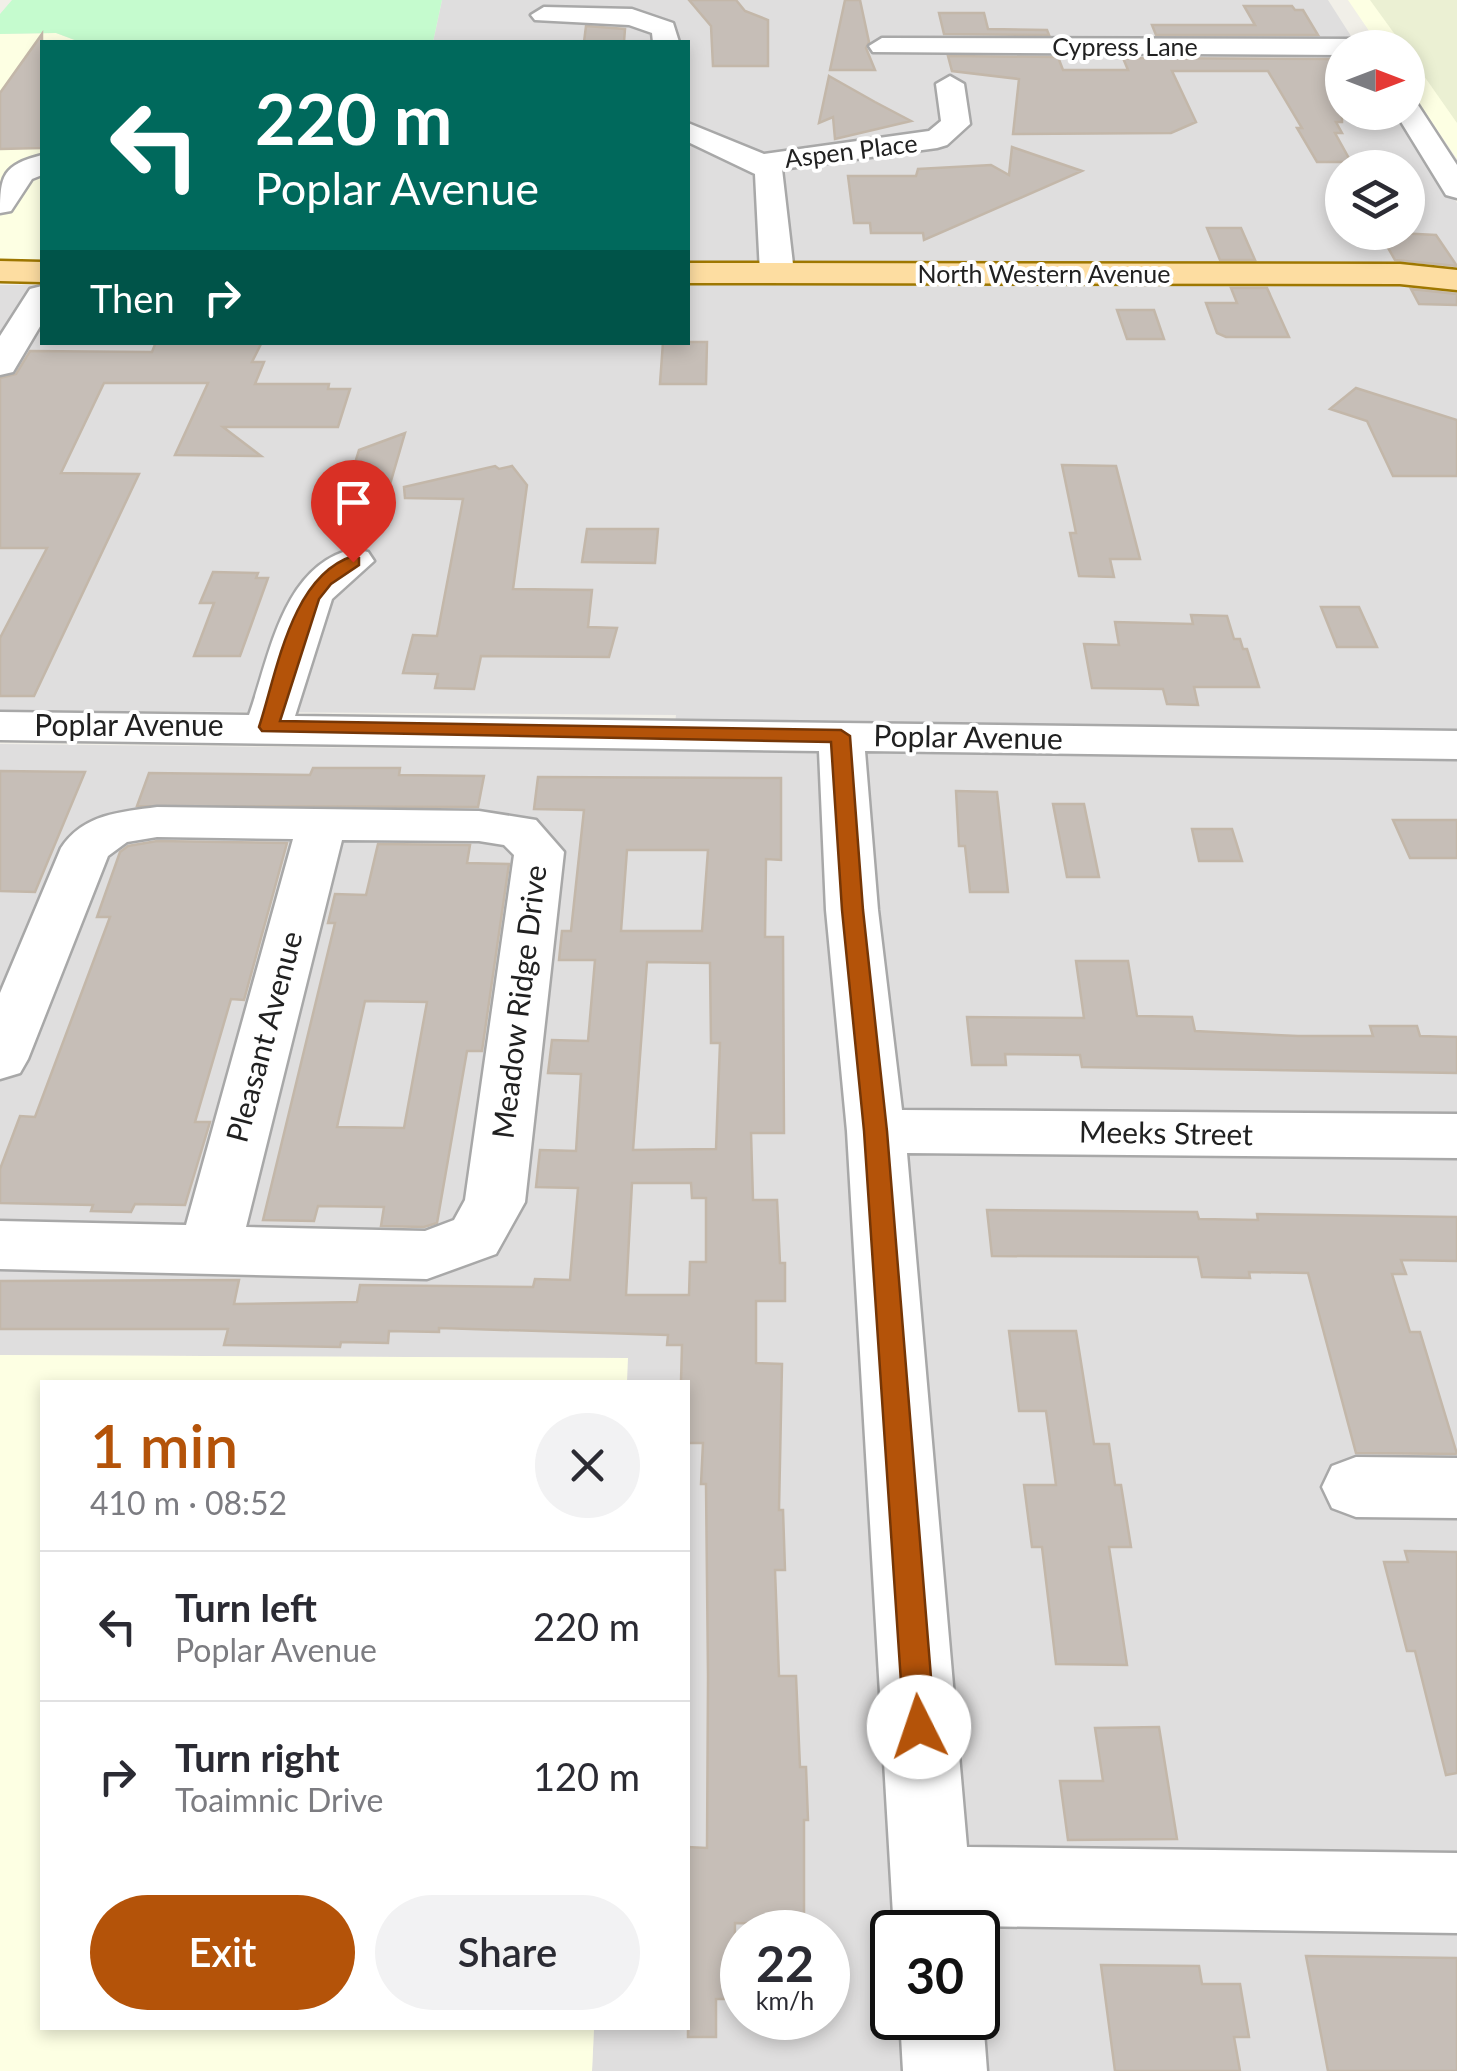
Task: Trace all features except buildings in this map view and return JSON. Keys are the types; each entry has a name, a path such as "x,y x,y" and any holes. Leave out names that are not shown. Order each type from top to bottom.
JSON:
{"main road":[{"name":"North Western Avenue","path":"690,273 1400,274 1457,269"},
{"path":"0,272 40,272"},
{"name":"North Western Avenue","path":"1400,274 1457,280"}],"street":[{"path":"544,15 632,16 664,29 666,40"},
{"path":"1348,16 1357,30"},
{"name":"Cypress Lane","path":"882,46 1325,47"},
{"name":"Aspen Place","path":"760,162 937,139 956,124 950,84"},
{"path":"1419,130 1457,189"},
{"path":"690,133 760,162 770,173 777,273"},
{"path":"1425,140 1457,140"},
{"path":"16,203 27,168 40,165"},
{"path":"0,364 40,299"},
{"path":"268,727 311,598 324,580 353,562"},
{"name":"Poplar Avenue","path":"0,726 1457,745"},
{"path":"841,736 852,910 876,1131 933,1909 1457,1893"},
{"name":"Meadow Ridge Drive","path":"0,1244 427,1255 475,1237 495,1202 539,852 518,831 480,826 157,822 114,828 86,848 7,1022"},
{"name":"Pleasant Avenue","path":"210,1249 320,825"},
{"name":"Meeks Street","path":"876,1131 1457,1136"},
{"path":"1356,1486 1457,1488"},
{"path":"942,2040 944,2071"}],"shaded area":[{"path":"442,0 1328,0 1347,30 1325,30 1325,130 1411,130 1423,150 1325,150 1325,250 1425,250 1425,152 1457,203 1457,263 690,261 690,40 433,40"},
{"path":"1348,0 1457,0 1457,159 1425,112 1425,30 1368,30"},
{"path":"1370,0 1457,0 1457,123 1425,77 1425,30 1392,30"},
{"path":"56,33 75,40 40,40 40,261 0,261 0,34"},
{"path":"0,285 40,285 40,345 690,345 690,285 1457,285 1457,2071 592,2071 594,2030 690,2030 690,1380 627,1380 627,1358 0,1355 0,744 672,751 676,715 0,710"},
{"path":"0,1355 628,1358 627,1380 40,1380 40,2030 594,2030 592,2071 0,2071"}],"green space":[{"path":"12,0 442,0 433,40 75,40 56,33 0,34 0,14"}],"route":[{"path":"353,562 324,580 311,598 268,727 841,736 852,910 876,1131 919,1727"}]}
